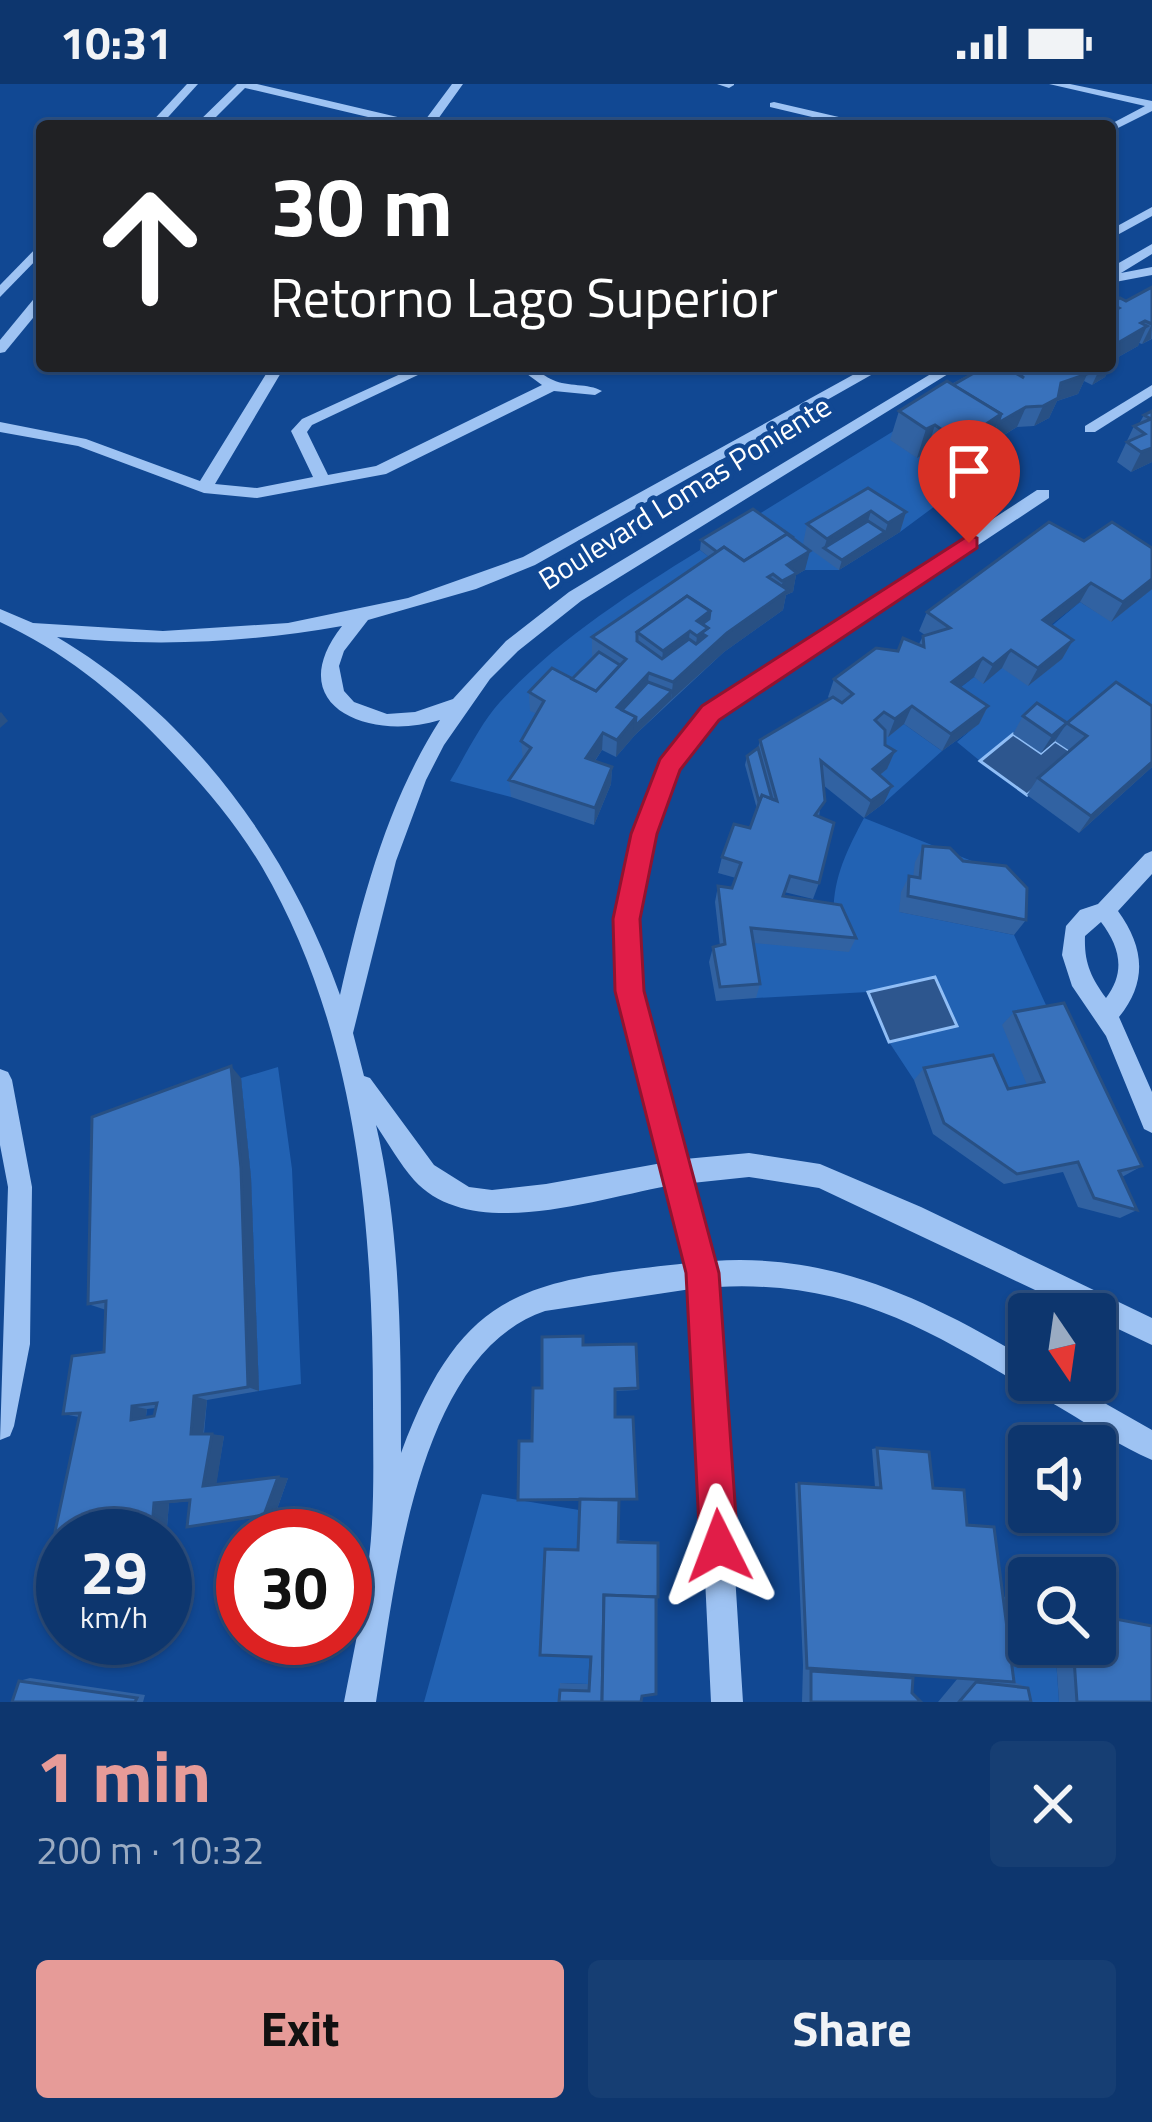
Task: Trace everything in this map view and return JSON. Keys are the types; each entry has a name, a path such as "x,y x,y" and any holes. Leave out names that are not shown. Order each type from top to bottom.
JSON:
{"street":[{"path":"160,120 193,84"},
{"path":"206,120 243,84 398,120"},
{"path":"429,120 458,84"},
{"path":"1054,84 1152,105"},
{"path":"774,105 839,120"},
{"path":"1116,126 1152,105"},
{"path":"1116,232 1152,211"},
{"path":"1116,272 1152,248"},
{"path":"0,293 36,253"},
{"path":"1116,275 1152,271"},
{"path":"0,349 36,305"},
{"path":"204,488 274,372"},
{"path":"322,478 299,431 307,422 417,372"},
{"path":"532,372 552,386 595,391"},
{"name":"Boulevard Lomas Poniente","path":"14,622 103,638 258,635 361,617 470,587 529,561 869,372"},
{"name":"Boulevard Lomas Poniente","path":"343,1031 397,830 424,766 459,704 542,621 572,598 944,372"},
{"path":"0,427 81,442 204,488 257,493 380,470 552,386"},
{"path":"1090,429 1152,390"},
{"path":"727,1702 703,1273 629,991 626,919 644,834 669,766 711,713 1043,494"},
{"path":"0,603 14,622 104,676 163,726 243,817 299,914 358,1080 381,1220 388,1340 384,1558"},
{"path":"361,617 337,638 326,664 332,690 354,710 388,721 426,718 459,704"},
{"path":"1152,860 1106,911 1088,916 1074,934 1072,955 1080,979 1107,1013 1152,1121"},
{"path":"1106,911 1126,934 1131,958 1120,1000 1107,1013"},
{"path":"0,1080 20,1187 17,1344 0,1426"},
{"path":"358,1080 425,1174 465,1198 492,1202 546,1196 677,1172 749,1165 820,1177 1152,1332"},
{"path":"360,1702 384,1558 419,1436 454,1370 485,1332 510,1311 549,1295 703,1273 770,1272 835,1282 953,1331 1008,1363"},
{"path":"1074,1401 1152,1446"}],"shaded area":[{"path":"989,372 1017,372 891,440 917,457 926,453 965,477 958,489 900,532 862,508 839,570 805,570 751,519"},
{"path":"700,550 721,566 593,655 599,661 531,710 545,719 532,766 511,797 450,781 486,720 522,679 595,619"},
{"path":"1152,589 1152,733 1103,701 1055,741 1026,722 980,761 957,742 978,724 944,700 974,677 984,683 1080,602 1111,621"},
{"path":"904,724 942,751 884,803 866,786 868,737"},
{"path":"1013,734 1041,753 1055,741 1075,754 1027,795 980,761"},
{"path":"864,818 1017,879 911,894 900,912 1014,935 1051,1016 1031,1094 914,1080 889,1042 956,1026 935,977 868,992 756,998 747,943 834,921 837,880"},
{"path":"935,977 957,1026 889,1042 868,992"},
{"path":"278,1067 292,1169 301,1384 259,1391 251,1178 241,1078"},
{"path":"482,1494 579,1510 578,1548 547,1548 590,1651 588,1684 561,1683 559,1702 424,1702"},
{"path":"996,1595 1008,1598 1008,1659"},
{"path":"1009,1665 1056,1665 1059,1702 1016,1702"}],"building":[{"path":"1152,287 1152,324 1141,323 1147,326 1116,344 1116,300 1126,301"},
{"path":"976,372 1014,372 1024,378 1016,372 1087,374 1061,383 1058,398 1043,406 1026,407 998,423 1001,414 953,385"},
{"path":"947,381 1001,414 976,431 973,443 965,446 935,425 926,429 899,411"},
{"path":"1152,411 1152,448 1141,452 1127,442 1145,434 1134,426 1151,419 1144,415"},
{"path":"868,488 906,512 888,523 871,511 827,539 807,524"},
{"path":"753,509 794,538 787,534 744,561 724,547 717,552 701,540"},
{"path":"868,521 885,532 842,560 824,548"},
{"path":"1049,522 1084,541 1112,522 1152,548 1152,579 1123,602 1091,583 1043,620 1073,640 1038,668 1011,650 993,665 983,658 952,682 988,706 951,734 912,706 895,719 884,712 875,720 885,730 885,745 895,751 873,769 892,786 871,801 821,761 825,801 815,815 834,823 819,883 790,876 783,896 841,905 856,938 751,928 760,984 720,987 713,947 725,944 718,886 732,888 741,863 722,857 734,824 750,828 762,795 777,801 760,740 833,697 842,703 853,694 834,679 876,648 898,651 903,638 924,647 923,636 950,628 927,612"},
{"path":"787,534 810,551 787,565 797,573 782,581 773,574 768,577 788,590 727,633 673,682 649,673 617,707 636,717 617,740 603,733 586,758 612,767 595,808 509,780 531,748 521,741 544,701 529,692 552,668 596,691 626,659 592,637 724,547 744,561","holes":["687,596 710,611 702,624 708,628 701,633 706,636 696,644 689,639 662,659 637,641 637,632"]},
{"path":"687,596 710,611 697,621 708,628 697,636 690,631 663,651 637,632"},
{"path":"599,652 620,665 596,691 572,679"},
{"path":"648,682 672,691 635,726 636,717 622,710"},
{"path":"1116,682 1152,706 1152,762 1091,816 1038,778 1087,736 1067,723"},
{"path":"1037,703 1067,723 1052,736 1023,716"},
{"path":"758,748 772,799 762,795 759,802 747,756"},
{"path":"923,846 950,848 963,861 1006,866 1027,888 1026,920 908,896 909,876 920,878"},
{"path":"1064,1003 1142,1166 1119,1171 1137,1210 1094,1198 1078,1162 1017,1174 944,1123 924,1068 993,1055 1008,1089 1044,1082 1014,1012"},
{"path":"231,1066 241,1168 248,1387 194,1396 191,1434 212,1434 203,1486 278,1477 266,1509 216,1509 216,1522 192,1526 190,1500 154,1503 154,1509 60,1509 80,1413 63,1414 72,1356 104,1352 106,1301 88,1304 92,1117","holes":["157,1403 154,1416 131,1420 132,1406"]},
{"path":"583,1336 583,1345 636,1344 638,1388 615,1389 615,1417 633,1417 637,1499 518,1500 519,1441 532,1441 533,1388 542,1388 542,1337"},
{"path":"877,1448 929,1452 933,1488 964,1490 967,1525 994,1527 1008,1665 1014,1682 807,1668 799,1483 881,1488"},
{"path":"580,1499 619,1500 618,1542 658,1543 658,1597 604,1595 602,1702 559,1702 560,1690 589,1691 591,1657 540,1655 545,1549 578,1550"},
{"path":"604,1595 656,1597 656,1694 642,1696 641,1702 602,1702"},
{"path":"1116,1619 1152,1626 1152,1702 1077,1702 1074,1665 1116,1665"},
{"path":"811,1671 913,1678 912,1693 921,1702 811,1702"},
{"path":"19,1681 137,1698 135,1702 12,1702"},
{"path":"976,1682 1028,1688 1031,1702 959,1702"}],"route":[{"path":"719,1546 703,1273 629,991 626,919 644,834 669,766 711,713 969,543"}]}
